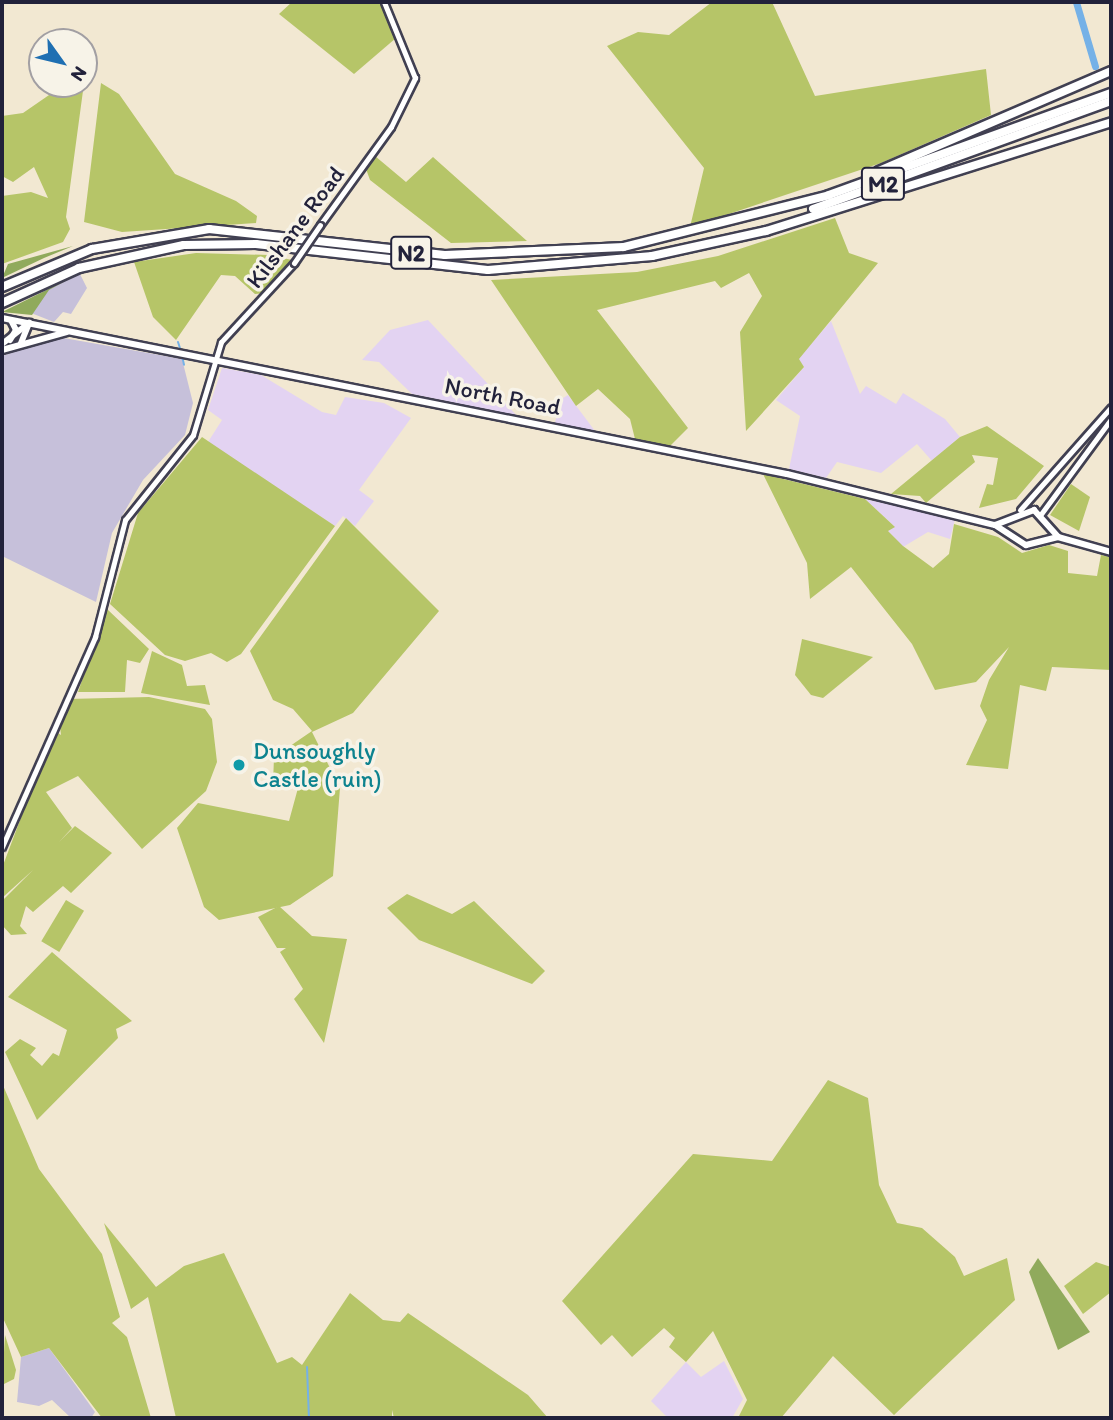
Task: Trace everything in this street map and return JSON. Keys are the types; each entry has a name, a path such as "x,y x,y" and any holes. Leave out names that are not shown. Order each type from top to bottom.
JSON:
{"highway":[{"path":"731,225 856,181 1111,71"},
{"name":"M2","path":"731,225 1111,93"},
{"name":"M2","path":"652,256 777,222 1111,101"},
{"path":"652,256 766,232 1051,138 1111,121"},
{"name":"N2","path":"2,287 92,249 180,231 263,231 399,252 512,257 624,247 731,225"},
{"name":"N2","path":"2,303 79,268 184,245 256,244 488,270 652,256"}],"main road":[{"name":"North Road","path":"2,318 787,474 995,525 1012,537"},
{"path":"4,344 15,333 11,320"},
{"path":"4,344 29,323"},
{"path":"19,345 29,323"},
{"path":"2,350 69,331"},
{"path":"995,525 1012,518 1020,510 1041,514 1045,523 1058,537"},
{"path":"1012,518 1012,537 1026,545 1058,537 1111,552"},
{"path":"1040,540 1045,523"}],"street":[{"name":"Kilshane Road","path":"2,847 95,637 125,520 193,435 213,359 294,263 391,127 415,78 384,2"},
{"path":"1020,510 1111,407"},
{"path":"1041,514 1111,419"}],"shaded area":[{"path":"80,274 87,288 71,314 63,312 54,322 31,313 45,288"},
{"path":"428,320 517,416 412,394 379,362 362,360 390,330"},
{"path":"831,321 860,394 866,386 896,404 903,393 945,419 960,437 932,461 917,444 881,473 837,462 826,478 789,469 800,416 776,400 804,367 798,359"},
{"path":"58,337 182,359 193,403 185,435 143,480 112,533 96,602 2,556 2,356"},
{"path":"222,368 261,375 322,412 336,415 345,397 384,403 411,418 359,490 374,501 355,526 343,516 335,526 208,442 222,420 208,410"},
{"path":"568,395 595,431 555,423 560,400"},
{"path":"865,499 955,519 950,539 928,532 903,547 888,531 894,526"},
{"path":"49,1348 95,1412 91,1418 71,1418 52,1400 39,1406 17,1402 21,1357"},
{"path":"724,1361 743,1399 732,1418 668,1418 651,1401 686,1362 701,1377"}],"green space":[{"path":"292,2 381,2 396,38 354,74 279,14"},
{"path":"712,2 772,2 815,96 986,69 991,115 881,163 690,227 704,168 607,46 638,32 669,35"},
{"path":"101,83 119,94 175,174 236,201 257,216 256,223 122,232 84,222"},
{"path":"45,98 82,98 66,217 70,229 63,242 2,264 2,196 31,192 48,198 34,167 13,182 2,176 2,116 23,113"},
{"path":"375,156 406,182 433,157 527,241 451,243 370,180 366,169"},
{"path":"835,218 849,253 878,263 799,359 804,367 746,431 740,332 762,296 749,273 721,288 715,281 597,310 688,428 670,446 635,439 630,419 598,389 576,406 491,280 637,272 718,256"},
{"path":"73,246 44,258 2,278 8,264"},
{"path":"196,253 269,255 292,260 267,293 255,294 235,276 221,275 176,340 153,317 134,262"},
{"path":"69,279 49,290 32,315 2,312"},
{"path":"987,426 1044,466 1016,499 979,508 987,484 993,485 998,458 972,455 975,462 926,503 920,496 891,494 960,437"},
{"path":"202,437 335,526 241,654 227,662 211,653 185,661 165,655 110,604 138,513"},
{"path":"763,474 865,499 895,527 888,531 933,568 949,554 954,524 998,537 1022,553 1049,545 1068,551 1068,573 1097,576 1101,555 1111,557 1111,670 1052,667 1046,691 1020,685 1008,769 966,765 987,720 980,706 989,680 1009,647 976,682 935,690 912,644 851,567 810,599 807,563"},
{"path":"1071,484 1090,497 1079,531 1050,515"},
{"path":"346,518 439,611 353,713 312,732 340,788 333,876 290,905 219,920 204,907 177,828 198,803 289,821 298,788 273,784 274,757 312,731 293,709 273,700 250,651"},
{"path":"107,609 149,649 140,663 127,660 125,692 78,692"},
{"path":"802,639 873,657 823,698 811,695 795,675"},
{"path":"152,651 182,665 187,686 205,685 210,705 141,693"},
{"path":"149,697 205,709 212,719 217,762 206,791 142,849 78,776 46,792 72,828 59,842 75,826 112,853 71,893 63,886 33,912 26,906 20,926 27,934 11,935 2,925 2,901 33,870 2,898 2,868 54,730 61,735 59,719 68,699"},
{"path":"407,894 452,914 474,901 545,971 532,984 419,940 387,908"},
{"path":"66,900 84,911 59,952 41,941"},
{"path":"279,906 312,936 347,939 324,1043 294,999 303,989 280,952 286,948 277,948 258,917"},
{"path":"52,952 132,1021 116,1029 118,1038 37,1120 5,1052 20,1039 36,1048 30,1055 42,1066 53,1053 59,1056 67,1030 8,997"},
{"path":"828,1080 868,1098 879,1185 897,1223 922,1228 955,1257 964,1276 1007,1258 1015,1300 894,1415 833,1356 781,1418 738,1418 747,1400 713,1331 686,1362 669,1347 675,1338 664,1328 632,1357 612,1335 601,1345 562,1301 693,1154 772,1161"},
{"path":"2,1083 39,1169 102,1254 120,1317 112,1323 127,1337 151,1418 102,1418 49,1348 21,1357 2,1316"},
{"path":"104,1223 156,1287 184,1266 224,1253 277,1363 292,1357 302,1365 350,1293 383,1320 400,1322 408,1313 528,1395 548,1418 394,1418 392,1410 392,1418 176,1418 148,1297 131,1309"},
{"path":"1038,1258 1090,1332 1058,1350 1029,1272"},
{"path":"1096,1262 1111,1267 1111,1292 1083,1314 1064,1286"},
{"path":"5,1335 16,1370 14,1379 2,1385"}],"waterway":[{"path":"1076,2 1095,66"},
{"path":"178,342 181,351"},
{"path":"182,356 184,365"},
{"path":"307,1367 309,1418"}],"place":[{"name":"Dunsoughly Castle (ruin)","path":"239,765"}]}
